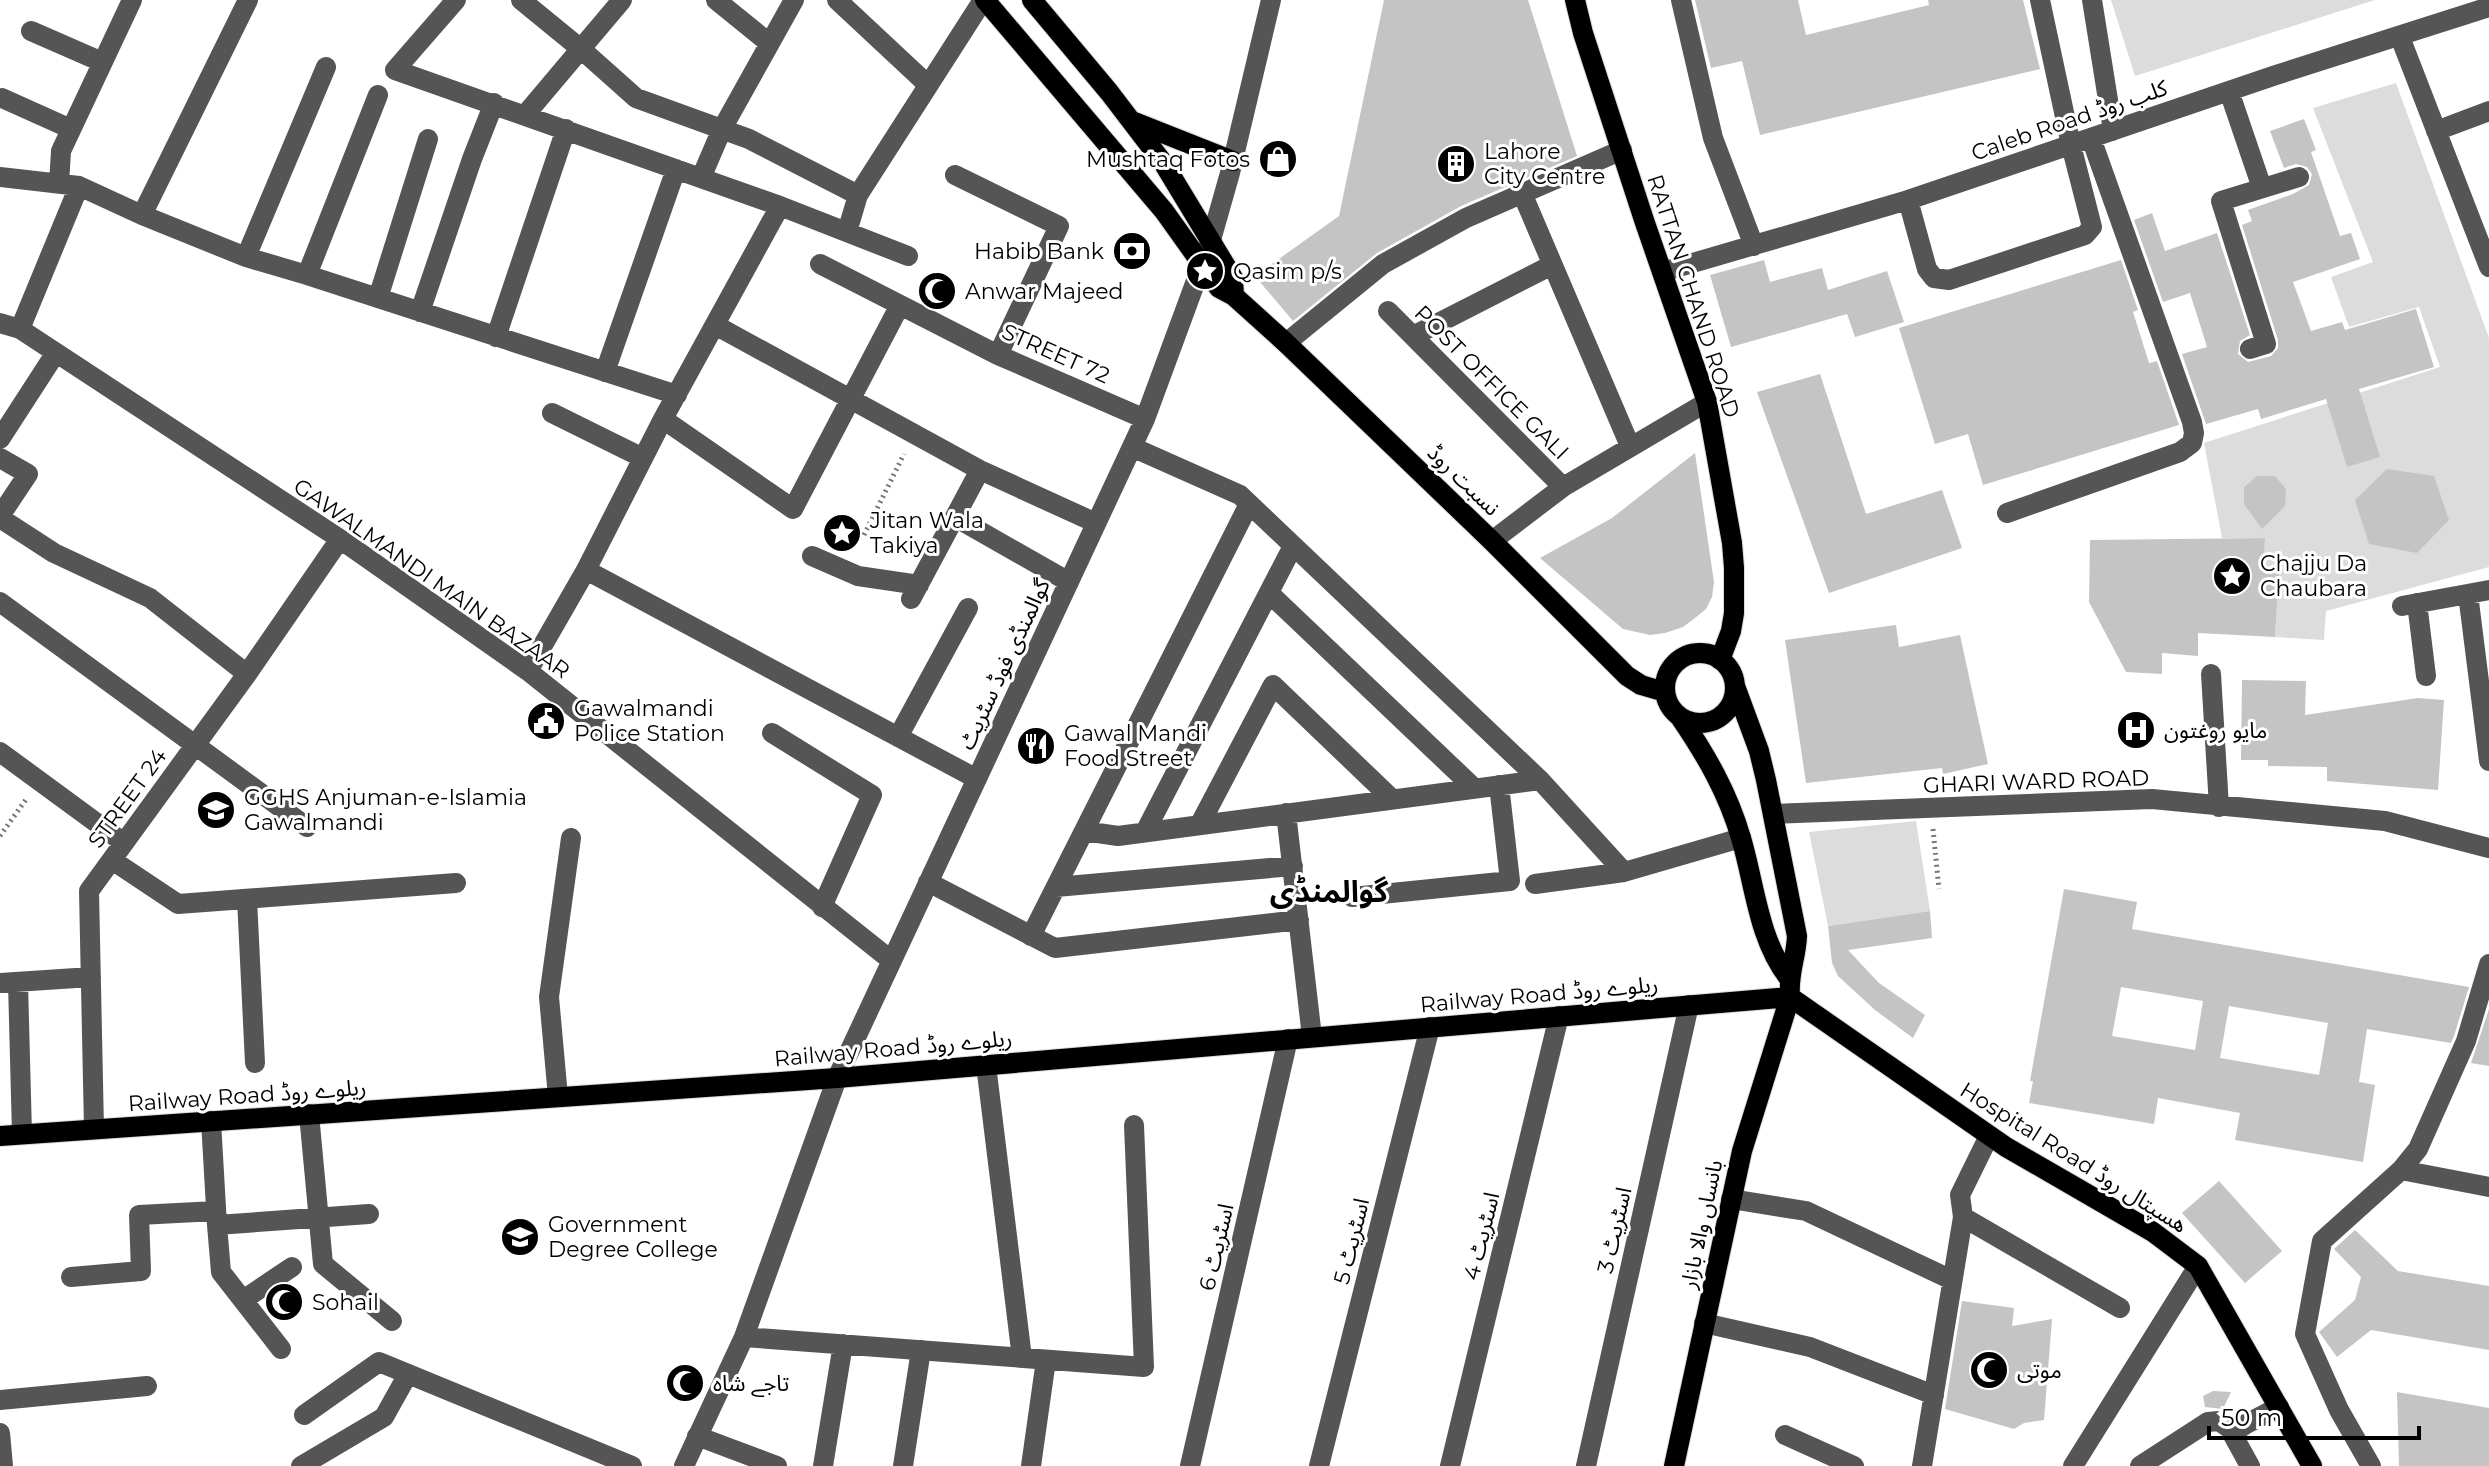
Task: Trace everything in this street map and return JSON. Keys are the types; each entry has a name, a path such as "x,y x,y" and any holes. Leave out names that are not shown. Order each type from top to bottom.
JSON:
{"main road":[{"path":"984,0 1164,211 1203,267"},
{"path":"1032,0 1164,164 1233,278 1234,296"},
{"name":"RATTAN CHAND ROAD","path":"1575,0 1583,33 1707,402 1734,568 1732,622 1720,660"},
{"path":"1129,120 1233,161"},
{"name":"نسبت روڈ","path":"1203,267 1219,288 1234,296 1286,343 1627,676 1641,685 1665,692"},
{"path":"1735,686 1733,697 1722,715 1701,723 1680,717 1673,710 1665,692 1668,672 1682,657 1701,653 1720,660 1728,667 1759,751 1797,936 1789,987"},
{"name":"Hospital Road ھسپتال روڈ","path":"1680,717 1715,771 1728,798 1767,942 1789,987 1989,1136 2153,1232 2198,1266 2312,1466"},
{"name":"Railway Road ریلوے روڈ","path":"0,1136 837,1078 1689,1005 1789,987"},
{"name":"بانساں والا بازار","path":"1674,1466 1742,1151 1789,987"}],"street":[{"path":"10,326 69,185 61,151 132,0"},
{"path":"142,215 248,0"},
{"path":"456,0 395,70 780,206 908,256"},
{"path":"521,0 636,98 749,139 858,195"},
{"path":"525,115 622,0"},
{"path":"716,0 769,43"},
{"path":"701,178 722,129 794,0"},
{"path":"837,0 927,84"},
{"path":"847,232 858,195 984,0"},
{"name":"گوالمنڈی فوڈ سٹریٹ","path":"684,1466 744,1337 837,1078 1145,419 1203,267 1233,161 1271,0"},
{"path":"1681,0 1713,138 1754,246"},
{"path":"1908,200 1927,269 1934,278 1949,280 2085,235 2092,227 2040,0"},
{"path":"2092,0 2113,131"},
{"name":"Caleb Road کلب روڈ","path":"1662,272 1908,200 2489,7"},
{"path":"31,31 102,62"},
{"path":"2400,37 2489,267"},
{"path":"246,257 326,67"},
{"path":"2229,91 2262,188"},
{"path":"307,275 378,95"},
{"path":"2,98 71,129"},
{"path":"420,312 494,103"},
{"path":"2436,131 2489,111"},
{"path":"496,337 566,129"},
{"path":"2007,513 2180,452 2192,443 2192,422 2091,138"},
{"path":"378,298 428,139"},
{"path":"1286,343 1383,264 1466,218 1622,150"},
{"path":"605,372 676,169"},
{"path":"955,175 1059,226 998,355"},
{"path":"0,177 69,185 246,257 677,395"},
{"path":"2250,349 2266,344 2221,201 2299,177"},
{"path":"1522,193 1630,446"},
{"path":"528,671 586,570 663,419 780,206"},
{"name":"STREET 72","path":"820,264 998,355 1145,419"},
{"path":"1413,336 1552,265"},
{"path":"663,419 793,509 900,305"},
{"name":"POST OFFICE GALI","path":"1388,311 1563,487"},
{"path":"715,325 980,470 1096,523"},
{"name":"GAWALMANDI MAIN BAZAAR","path":"10,326 340,539 528,671 892,961"},
{"path":"0,439 55,354"},
{"path":"1492,541 1563,487 1707,402"},
{"path":"552,413 643,458"},
{"path":"1132,447 1240,495 1540,780 1624,872"},
{"path":"0,458 28,474 0,517 54,553 150,598 247,674"},
{"path":"812,556 858,576 915,592 980,470"},
{"path":"1031,936 1249,504"},
{"path":"955,517 1069,582"},
{"name":"STREET 24","path":"94,1129 89,891 247,674 340,539"},
{"path":"1145,832 1293,546"},
{"path":"586,570 977,779"},
{"path":"2426,676 2410,605 2489,590"},
{"path":"1269,593 1474,788"},
{"path":"2468,594 2489,761"},
{"path":"0,602 307,827"},
{"path":"898,737 968,608"},
{"path":"2211,674 2219,807"},
{"path":"1200,824 1273,685 1392,799"},
{"path":"772,733 872,795 822,907"},
{"path":"0,752 124,843"},
{"path":"1084,831 1118,836 1540,780"},
{"path":"1352,897 1510,881 1499,785"},
{"name":"GHARI WARD ROAD","path":"1773,814 2141,799 2385,821 2489,848"},
{"path":"1286,813 1312,1037"},
{"path":"558,1097 549,997 571,838"},
{"path":"1535,884 1624,872 1741,838"},
{"path":"112,860 178,904 456,883"},
{"path":"1056,887 1293,866"},
{"path":"928,882 1055,948 1299,920"},
{"path":"247,899 255,1063"},
{"path":"2371,1466 2339,1410 2305,1334 2322,1241 2401,1170 2418,1149 2466,1041 2489,964"},
{"path":"22,1134 9,983 91,977"},
{"name":"اسٹریٹ 3","path":"1586,1466 1689,1005"},
{"name":"اسٹریٹ 4","path":"1450,1466 1559,1016"},
{"name":"اسٹریٹ 5","path":"1319,1466 1430,1027"},
{"name":"اسٹریٹ 6","path":"1190,1466 1288,1039"},
{"path":"986,1065 1022,1358"},
{"path":"309,1114 323,1264 392,1321"},
{"path":"211,1121 221,1272 281,1349"},
{"path":"744,1337 1144,1367 1134,1125"},
{"path":"1922,1466 1963,1217 1960,1195 1989,1136"},
{"path":"2401,1170 2489,1187"},
{"path":"1731,1199 1806,1211 1952,1280"},
{"path":"71,1277 141,1271 139,1215 216,1218 369,1214"},
{"path":"1963,1217 2120,1308"},
{"path":"2073,1466 2198,1266"},
{"path":"243,1300 292,1267"},
{"path":"1704,1323 1810,1347 1934,1395"},
{"path":"823,1466 843,1344"},
{"path":"903,1466 921,1350"},
{"path":"1031,1466 1046,1360"},
{"path":"304,1415 379,1362 632,1466"},
{"path":"301,1466 384,1417 408,1374"},
{"path":"0,1400 147,1386"},
{"path":"2233,1433 2279,1407"},
{"path":"2140,1466 2208,1422 2222,1422 2233,1433 2250,1466"},
{"path":"0,1433 3,1466"},
{"path":"1785,1435 1854,1466"},
{"path":"697,1436 777,1466"}],"path":[{"path":"864,535 914,434"},
{"path":"0,836 40,781"},
{"path":"1931,808 1939,889"}],"shaded area":[{"path":"2111,0 2375,0 2135,76"},
{"path":"2396,83 2489,338 2489,567 2326,611 2324,640 2275,637 2279,573 2264,572 2265,538 2222,538 2204,443 2440,367 2419,307 2349,327 2331,277 2373,262 2313,108"},
{"path":"1916,821 1930,911 1828,926 1809,832"}],"building":[{"name":"Lahore City Centre","path":"1384,0 1528,0 1577,156 1461,206 1377,253 1293,321 1255,276 1339,216"},
{"path":"1695,0 1798,0 1806,35 1929,5 1928,0 2023,0 2040,69 1760,135 1742,61 1711,68"},
{"path":"2304,119 2316,150 2311,152 2340,236 2351,233 2360,259 2293,282 2311,331 2342,322 2345,330 2416,309 2434,367 2359,389 2380,457 2347,467 2326,399 2261,419 2258,409 2206,424 2182,354 2207,347 2190,293 2163,302 2134,220 2152,213 2165,251 2217,233 2250,335 2240,341 2238,354 2248,362 2271,356 2278,348 2278,340 2242,225 2252,221 2248,210 2309,185 2312,174 2307,167 2296,164 2284,168 2270,131"},
{"path":"1764,260 1770,282 1822,268 1828,290 1887,271 1904,322 1855,337 1847,314 1731,347 1710,275"},
{"path":"2121,260 2138,310 2133,312 2149,363 2157,361 2179,425 1983,485 1968,434 1935,444 1899,328"},
{"path":"1820,374 1866,514 1942,490 1962,548 1829,593 1757,392"},
{"path":"1695,453 1714,582 1712,597 1706,609 1683,627 1650,635 1623,629 1540,558 1612,518"},
{"path":"2387,469 2434,476 2449,520 2417,553 2369,544 2355,500"},
{"path":"2257,476 2275,476 2286,489 2285,506 2262,529 2244,504 2244,487"},
{"path":"2265,538 2264,572 2279,573 2275,637 2198,633 2198,656 2162,653 2162,674 2126,672 2089,602 2090,540"},
{"path":"1896,625 1899,647 1960,635 1988,764 1943,774 1942,768 1806,783 1785,640"},
{"path":"2242,680 2306,681 2305,715 2418,698 2444,700 2438,790 2327,781 2327,767 2268,766 2268,760 2241,760"},
{"path":"2064,889 2137,902 2132,929 2469,987 2451,1043 2367,1029 2359,1082 2375,1085 2363,1162 2235,1140 2240,1113 2158,1098 2154,1124 2029,1103 2033,1081 2030,1081","holes":["2121,987 2203,1001 2195,1050 2112,1036","2229,1006 2328,1023 2319,1075 2220,1058"]},
{"path":"1930,911 1932,938 1848,950 1879,983 1925,1015 1913,1038 1875,1010 1838,976 1832,963 1828,926"},
{"path":"2489,1009 2489,1066 2471,1063"},
{"path":"2219,1181 2282,1251 2245,1283 2182,1213"},
{"path":"2355,1230 2398,1271 2489,1286 2489,1350 2371,1330 2337,1357 2319,1332 2355,1300 2361,1277 2334,1249"},
{"path":"1962,1301 2014,1308 2012,1326 2052,1319 2044,1420 2024,1423 2014,1429 1945,1409"},
{"path":"2213,1391 2231,1392 2223,1409 2205,1407 2203,1396"},
{"path":"2397,1392 2489,1408 2489,1466 2399,1466"}],"place":[{"name":"Mushtaq Fotos","path":"1278,159"},
{"name":"Lahore City Centre","path":"1456,164"},
{"name":"Habib Bank","path":"1132,251"},
{"name":"Qasim p/s","path":"1205,271"},
{"name":"Anwar Majeed","path":"937,291"},
{"name":"Jitan Wala Takiya","path":"842,533"},
{"name":"Chajju Da Chaubara","path":"2232,576"},
{"name":"Gawalmandi Police Station","path":"546,721"},
{"name":"مایو روغتون","path":"2136,730"},
{"name":"Gawal Mandi Food Street","path":"1036,746"},
{"name":"GGHS Anjuman-e-Islamia Gawalmandi","path":"216,810"},
{"name":"Government Degree College","path":"520,1237"},
{"name":"Sohail","path":"284,1302"},
{"name":"موتی","path":"1989,1370"},
{"name":"تاجے شاہ","path":"685,1383"}],"district":[{"name":"گوالمنڈی","path":"1329,892"}]}
